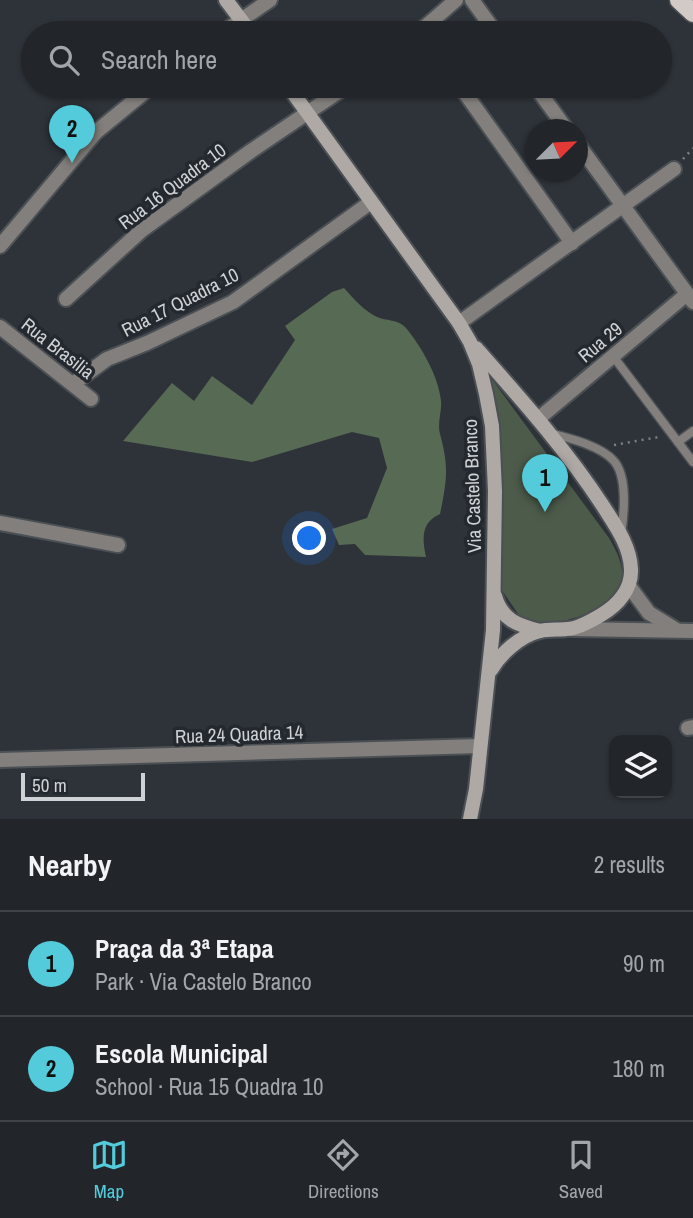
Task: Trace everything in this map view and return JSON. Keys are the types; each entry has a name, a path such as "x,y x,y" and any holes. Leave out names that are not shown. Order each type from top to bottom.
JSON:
{"main road":[{"path":"226,0 241,19"},
{"path":"679,0 693,13"},
{"name":"Via Castelo Branco","path":"297,98 459,323 479,364 492,426 495,491 493,630 476,789 470,819"},
{"path":"470,342 551,433 621,535 630,559 629,586 615,605 571,629 540,631 512,623 499,607 493,589"},
{"path":"489,673 505,652 540,631"}],"street":[{"path":"238,21 270,0"},
{"path":"432,21 456,0"},
{"path":"472,0 487,21"},
{"path":"0,246 96,132 137,98"},
{"name":"Rua 16 Quadra 10","path":"66,299 142,230 330,98"},
{"path":"469,98 572,243"},
{"path":"544,98 559,119"},
{"path":"588,158 690,298"},
{"path":"459,323 674,169"},
{"name":"Rua 17 Quadra 10","path":"73,384 107,359 233,302 371,202"},
{"name":"Rua 29","path":"538,419 613,356 690,298"},
{"name":"Rua Brasilia","path":"0,327 91,399"},
{"path":"0,523 118,545"},
{"path":"629,586 649,613 667,625 688,632"},
{"path":"571,629 688,632"},
{"name":"Rua 24 Quadra 14","path":"0,760 480,747"}],"lane":[{"path":"613,356 693,462"},
{"path":"675,439 693,431"},
{"path":"551,433 594,449 614,461 620,471 625,509 621,535"}],"path":[{"path":"594,449 675,439"}],"green space":[{"path":"344,288 372,314 406,328 418,344 437,382 441,401 439,430 446,474 440,514 429,522 424,532 426,557 365,555 355,544 339,545 332,529 367,518 387,468 379,438 352,432 252,462 123,441 172,383 194,401 212,376 252,405 295,340 285,326 332,292"},
{"path":"485,370 609,538 617,553 622,578 620,589 604,605 591,612 551,624 521,618 501,589"}],"place":[{"name":"Escola Municipal","path":"72,163"},
{"name":"Praça da 3ª Etapa","path":"545,512"}]}
